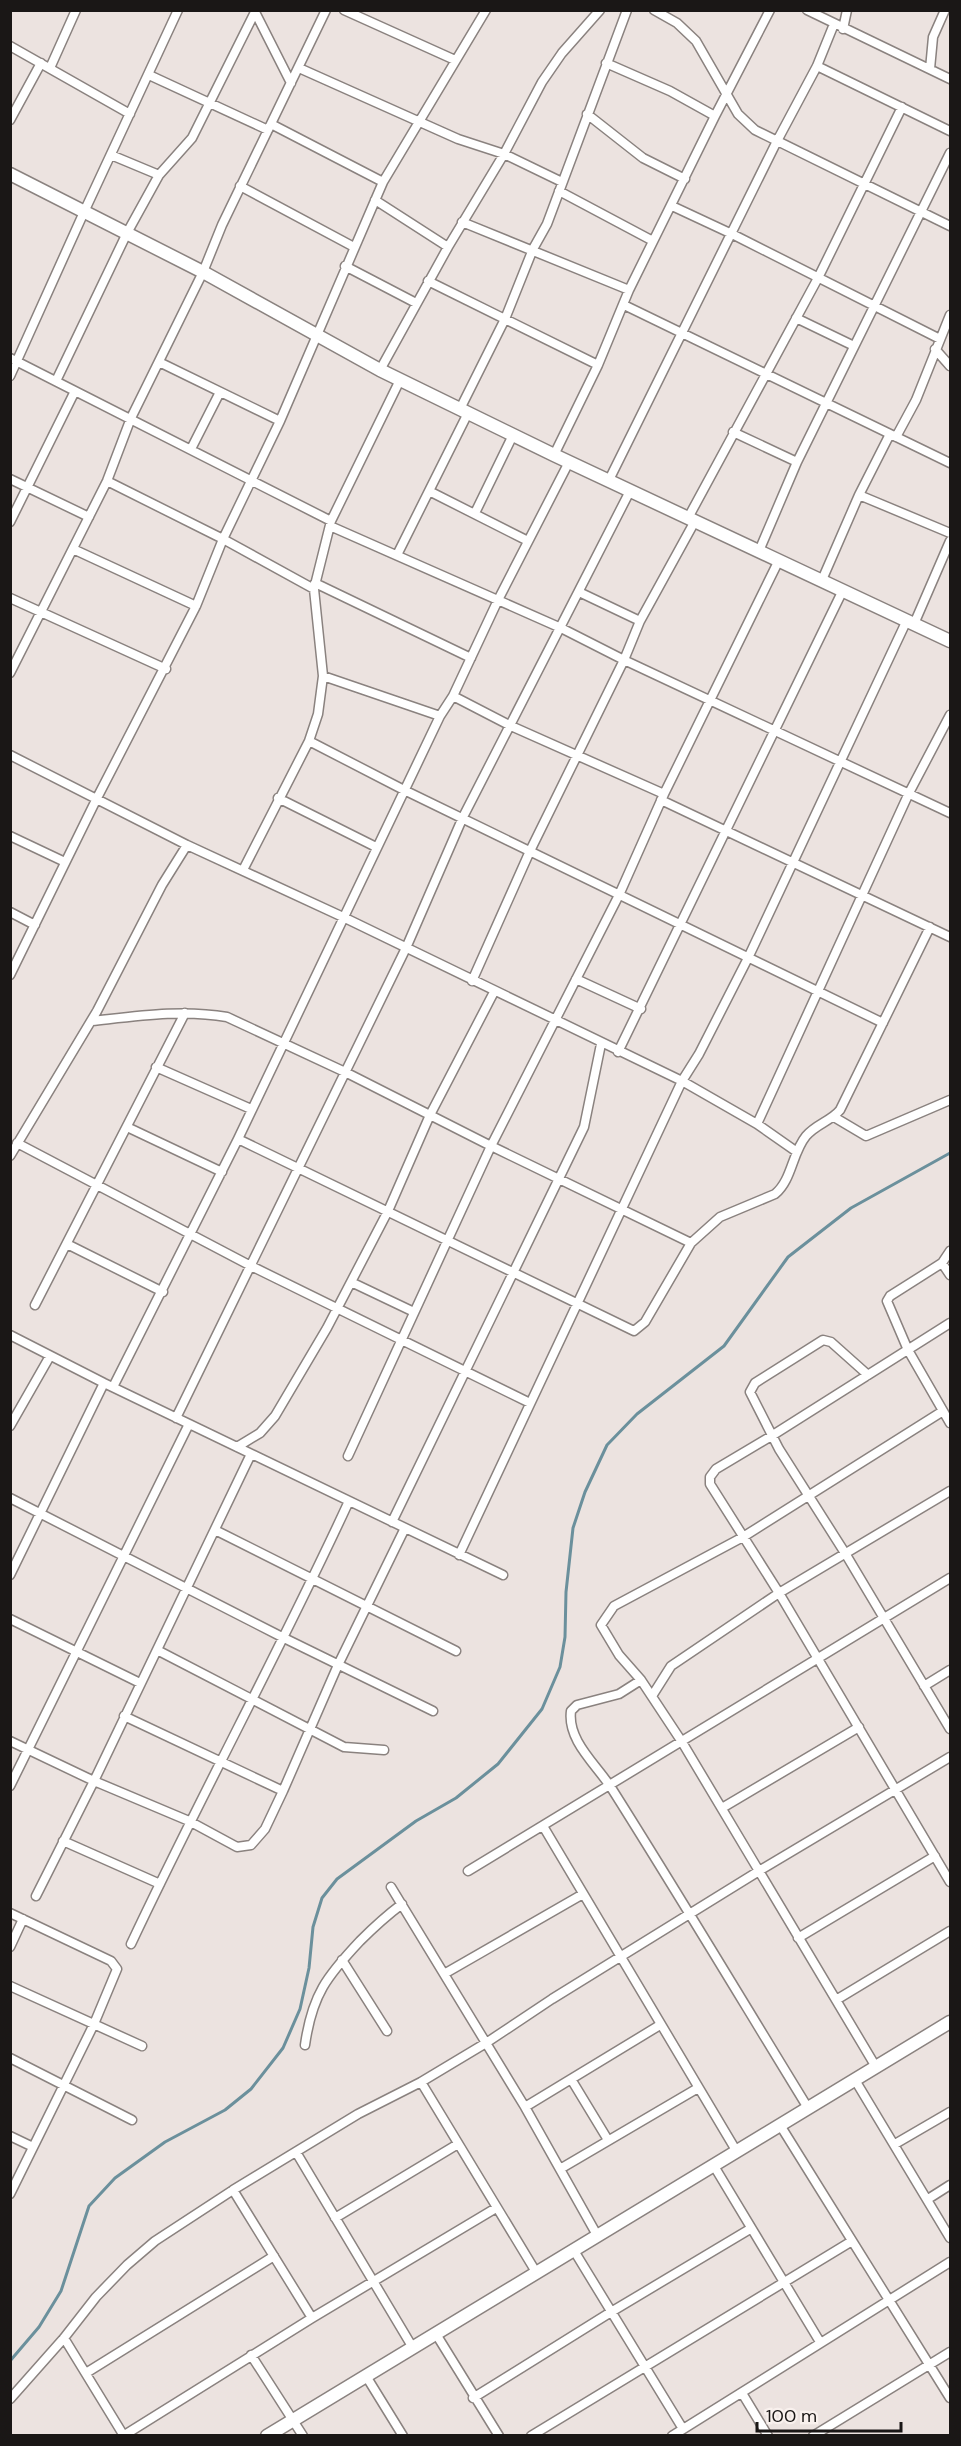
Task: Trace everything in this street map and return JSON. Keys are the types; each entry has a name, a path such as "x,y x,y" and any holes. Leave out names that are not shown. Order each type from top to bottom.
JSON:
{"street":[{"path":"50,68 76,10"},
{"path":"10,376 15,360 178,10"},
{"path":"10,674 107,481 131,418 203,272 240,186 326,10"},
{"path":"344,10 455,60"},
{"path":"10,975 97,798 166,669 196,606 223,539 280,421 383,182 486,10"},
{"path":"380,370 428,281 504,154 542,82 562,53 600,10"},
{"path":"397,555 429,490 505,319 533,249 547,224 627,10"},
{"path":"654,10 677,23 696,41 738,114 755,130 951,226"},
{"path":"555,455 653,241 770,10"},
{"path":"807,10 951,79"},
{"path":"843,29 847,10"},
{"path":"930,69 933,37 945,10"},
{"path":"255,11 291,83"},
{"path":"56,381 127,233 159,175 192,138 255,11"},
{"path":"609,480 777,141 818,66 834,24"},
{"path":"10,46 130,114"},
{"path":"10,120 41,63"},
{"path":"606,63 670,91 715,116"},
{"path":"818,66 951,131"},
{"path":"299,68 458,139 504,154 653,241"},
{"path":"148,75 269,127 383,182"},
{"path":"472,981 530,851 579,755 640,621 733,432 818,278 902,107"},
{"path":"587,114 643,158 685,179"},
{"path":"759,551 797,462 951,153"},
{"path":"111,155 159,175"},
{"path":"10,174 203,272 400,380 630,491 951,641"},
{"path":"240,186 354,247"},
{"path":"375,200 448,247"},
{"path":"672,206 940,339"},
{"path":"462,222 630,290"},
{"path":"345,266 416,303"},
{"path":"428,281 598,365"},
{"path":"624,305 951,463"},
{"path":"822,580 859,495 916,400 935,349 951,315"},
{"path":"796,318 854,346"},
{"path":"935,349 951,366"},
{"path":"15,360 131,418 331,524 561,628 624,660 776,729 951,813"},
{"path":"159,362 280,421"},
{"path":"243,870 309,741 318,714 323,676 315,586 331,524 400,380"},
{"path":"10,522 75,391"},
{"path":"190,449 220,392"},
{"path":"733,432 797,462"},
{"path":"475,513 513,435"},
{"path":"113,1387 222,1172 440,716 453,696 498,600 569,462"},
{"path":"10,479 89,517"},
{"path":"107,481 315,586 471,658"},
{"path":"429,490 528,541"},
{"path":"176,1418 406,948 462,817 511,726 630,491"},
{"path":"859,495 951,533"},
{"path":"459,1555 682,1081 699,1054 748,958 840,760 951,541"},
{"path":"73,549 196,606"},
{"path":"348,1456 491,1146 619,895 663,797 779,560"},
{"path":"618,1052 641,1009 843,590"},
{"path":"579,592 640,621"},
{"path":"10,598 166,669"},
{"path":"323,676 440,716"},
{"path":"453,696 951,937"},
{"path":"757,1124 864,896 909,793 951,715"},
{"path":"309,741 404,790 883,1023"},
{"path":"10,755 187,846 343,917 601,1044 682,1081 757,1124 797,1152"},
{"path":"278,798 376,846"},
{"path":"10,836 65,862"},
{"path":"10,1156 92,1021 162,885 187,846"},
{"path":"10,912 35,925"},
{"path":"238,1139 579,1302 634,1331 640,1329 691,1243 720,1216 775,1194 782,1188 806,1136 816,1126 834,1117 840,1110 930,927"},
{"path":"576,979 641,1009"},
{"path":"237,1447 260,1433 275,1416 337,1309 388,1211 430,1115 494,992"},
{"path":"92,1021 185,1013 207,1013 227,1017 345,1072 691,1243"},
{"path":"36,1305 185,1013"},
{"path":"392,1522 584,1127 601,1044"},
{"path":"156,1067 251,1109"},
{"path":"834,1117 866,1136 951,1100"},
{"path":"127,1127 222,1172"},
{"path":"17,1143 251,1266 531,1403"},
{"path":"67,1244 163,1292"},
{"path":"951,1251 942,1263 890,1296 887,1301 908,1350 951,1423"},
{"path":"942,1263 951,1275"},
{"path":"351,1282 414,1312"},
{"path":"951,1323 716,1469 710,1478 710,1484 779,1593 951,1882"},
{"path":"10,1335 104,1383 503,1575"},
{"path":"868,1375 831,1342 822,1340 751,1388 750,1392 774,1435 779,1449 845,1553 951,1729"},
{"path":"10,1426 50,1356"},
{"path":"10,1575 104,1383"},
{"path":"876,2067 682,1742 641,1680 619,1655 600,1625 614,1606 743,1537 943,1411"},
{"path":"10,1786 189,1424"},
{"path":"36,1896 94,1781 251,1454"},
{"path":"652,1696 671,1666 779,1593 951,1491"},
{"path":"10,1498 284,1638 433,1711"},
{"path":"131,1944 189,1821 253,1701 349,1501"},
{"path":"10,1741 94,1781 189,1821 237,1847 244,1847 256,1840 265,1828 338,1665 405,1528"},
{"path":"214,1530 456,1651"},
{"path":"468,1870 951,1578"},
{"path":"10,1619 140,1683"},
{"path":"157,1650 344,1747 384,1750"},
{"path":"924,1686 951,1670"},
{"path":"641,1680 619,1694 577,1705 571,1711 571,1728 690,1914 808,2108"},
{"path":"124,1716 283,1791"},
{"path":"722,1808 859,1727"},
{"path":"10,2399 64,2338 96,2297 127,2265 155,2241 233,2190 486,2043 759,1871 951,1757"},
{"path":"543,1826 737,2152"},
{"path":"63,1841 159,1884"},
{"path":"798,1938 935,1856"},
{"path":"391,1887 525,2107 597,2235"},
{"path":"444,1974 583,1894"},
{"path":"305,2045 315,2002 328,1977 381,1919 402,1905"},
{"path":"10,1913 116,1965 117,1970 94,2024 10,2194"},
{"path":"10,1947 23,1919"},
{"path":"836,2000 951,1931"},
{"path":"342,1960 387,2031"},
{"path":"10,1986 142,2046"},
{"path":"267,2436 951,2022"},
{"path":"525,2107 660,2025"},
{"path":"10,2058 132,2120"},
{"path":"571,2079 608,2140"},
{"path":"855,2080 951,2238"},
{"path":"421,2082 536,2272"},
{"path":"560,2169 698,2088"},
{"path":"895,2144 951,2112"},
{"path":"780,2125 951,2398"},
{"path":"10,2136 33,2147"},
{"path":"335,2218 458,2144"},
{"path":"296,2152 413,2348"},
{"path":"714,2166 820,2342"},
{"path":"928,2199 951,2186"},
{"path":"233,2190 312,2318"},
{"path":"64,2338 124,2435 251,2355 496,2208"},
{"path":"473,2398 750,2229"},
{"path":"531,2436 852,2241"},
{"path":"573,2249 682,2429"},
{"path":"86,2373 274,2256"},
{"path":"672,2436 951,2262"},
{"path":"436,2334 473,2398 499,2436"},
{"path":"813,2436 951,2352"},
{"path":"251,2355 303,2436"},
{"path":"366,2376 403,2436"},
{"path":"742,2393 768,2436"}],"waterway":[{"path":"10,2361 39,2327 61,2291 89,2206 115,2178 165,2142 225,2110 251,2089 283,2048 300,2009 309,1968 313,1927 322,1898 337,1879 416,1821 456,1798 498,1764 542,1709 560,1667 565,1637 566,1592 573,1528 585,1492 607,1445 637,1414 724,1346 788,1257 851,1208 950,1153"}]}
